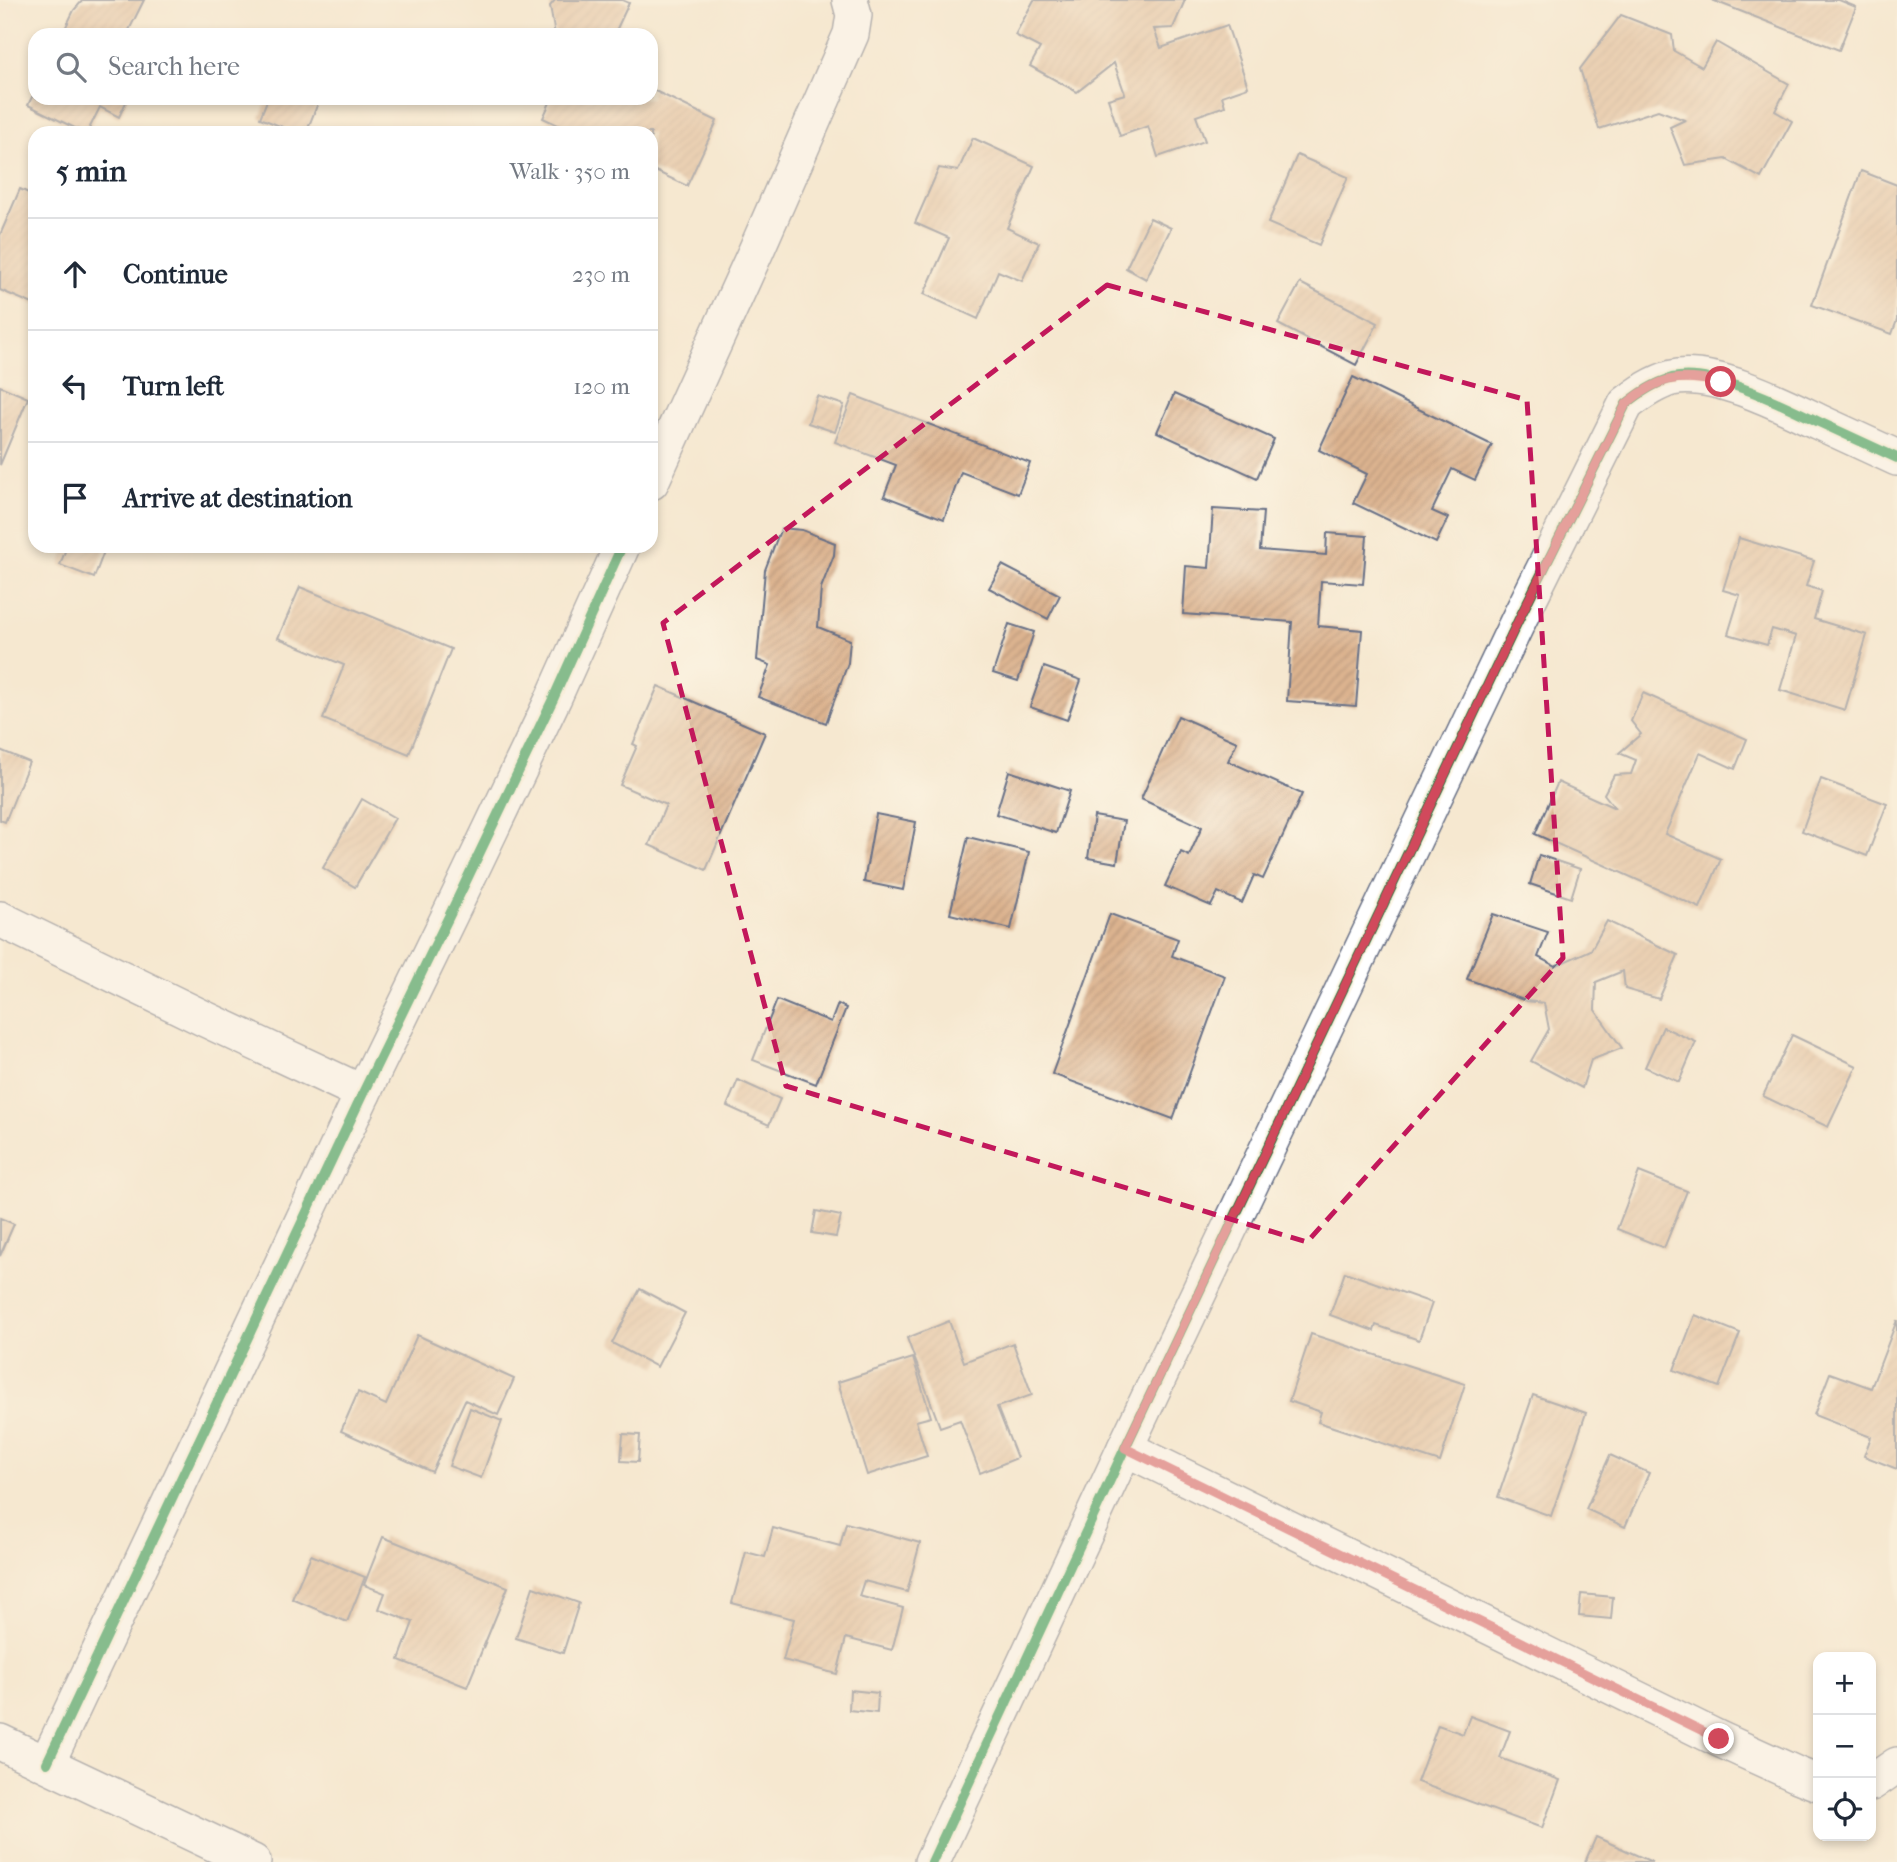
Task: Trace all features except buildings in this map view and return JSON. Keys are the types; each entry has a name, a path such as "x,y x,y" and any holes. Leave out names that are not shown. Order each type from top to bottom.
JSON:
{"street":[{"path":"658,467 851,34 854,15 850,0"},
{"path":"932,1862 1125,1448 1519,619 1626,404 1641,391 1674,378 1693,377 1721,382 1761,394 1897,458"},
{"path":"47,1763 363,1093 548,709 619,553"},
{"path":"0,919 363,1093"},
{"path":"1125,1448 1719,1739 1813,1781"},
{"path":"0,1742 253,1862"},
{"path":"1876,1780 1897,1765"}],"highlighted area":[{"path":"1107,285 1527,400 1563,958 1307,1242 786,1086 663,623"}],"cycle path":[{"path":"932,1862 1125,1448 1519,619 1626,404 1648,389 1672,378 1707,379 1727,383 1767,398 1897,458"},
{"path":"47,1763 363,1093 554,697 619,553"}],"route":[{"path":"1719,1739 1125,1448 1519,619 1626,404 1641,391 1674,378 1693,377 1721,382"}]}
